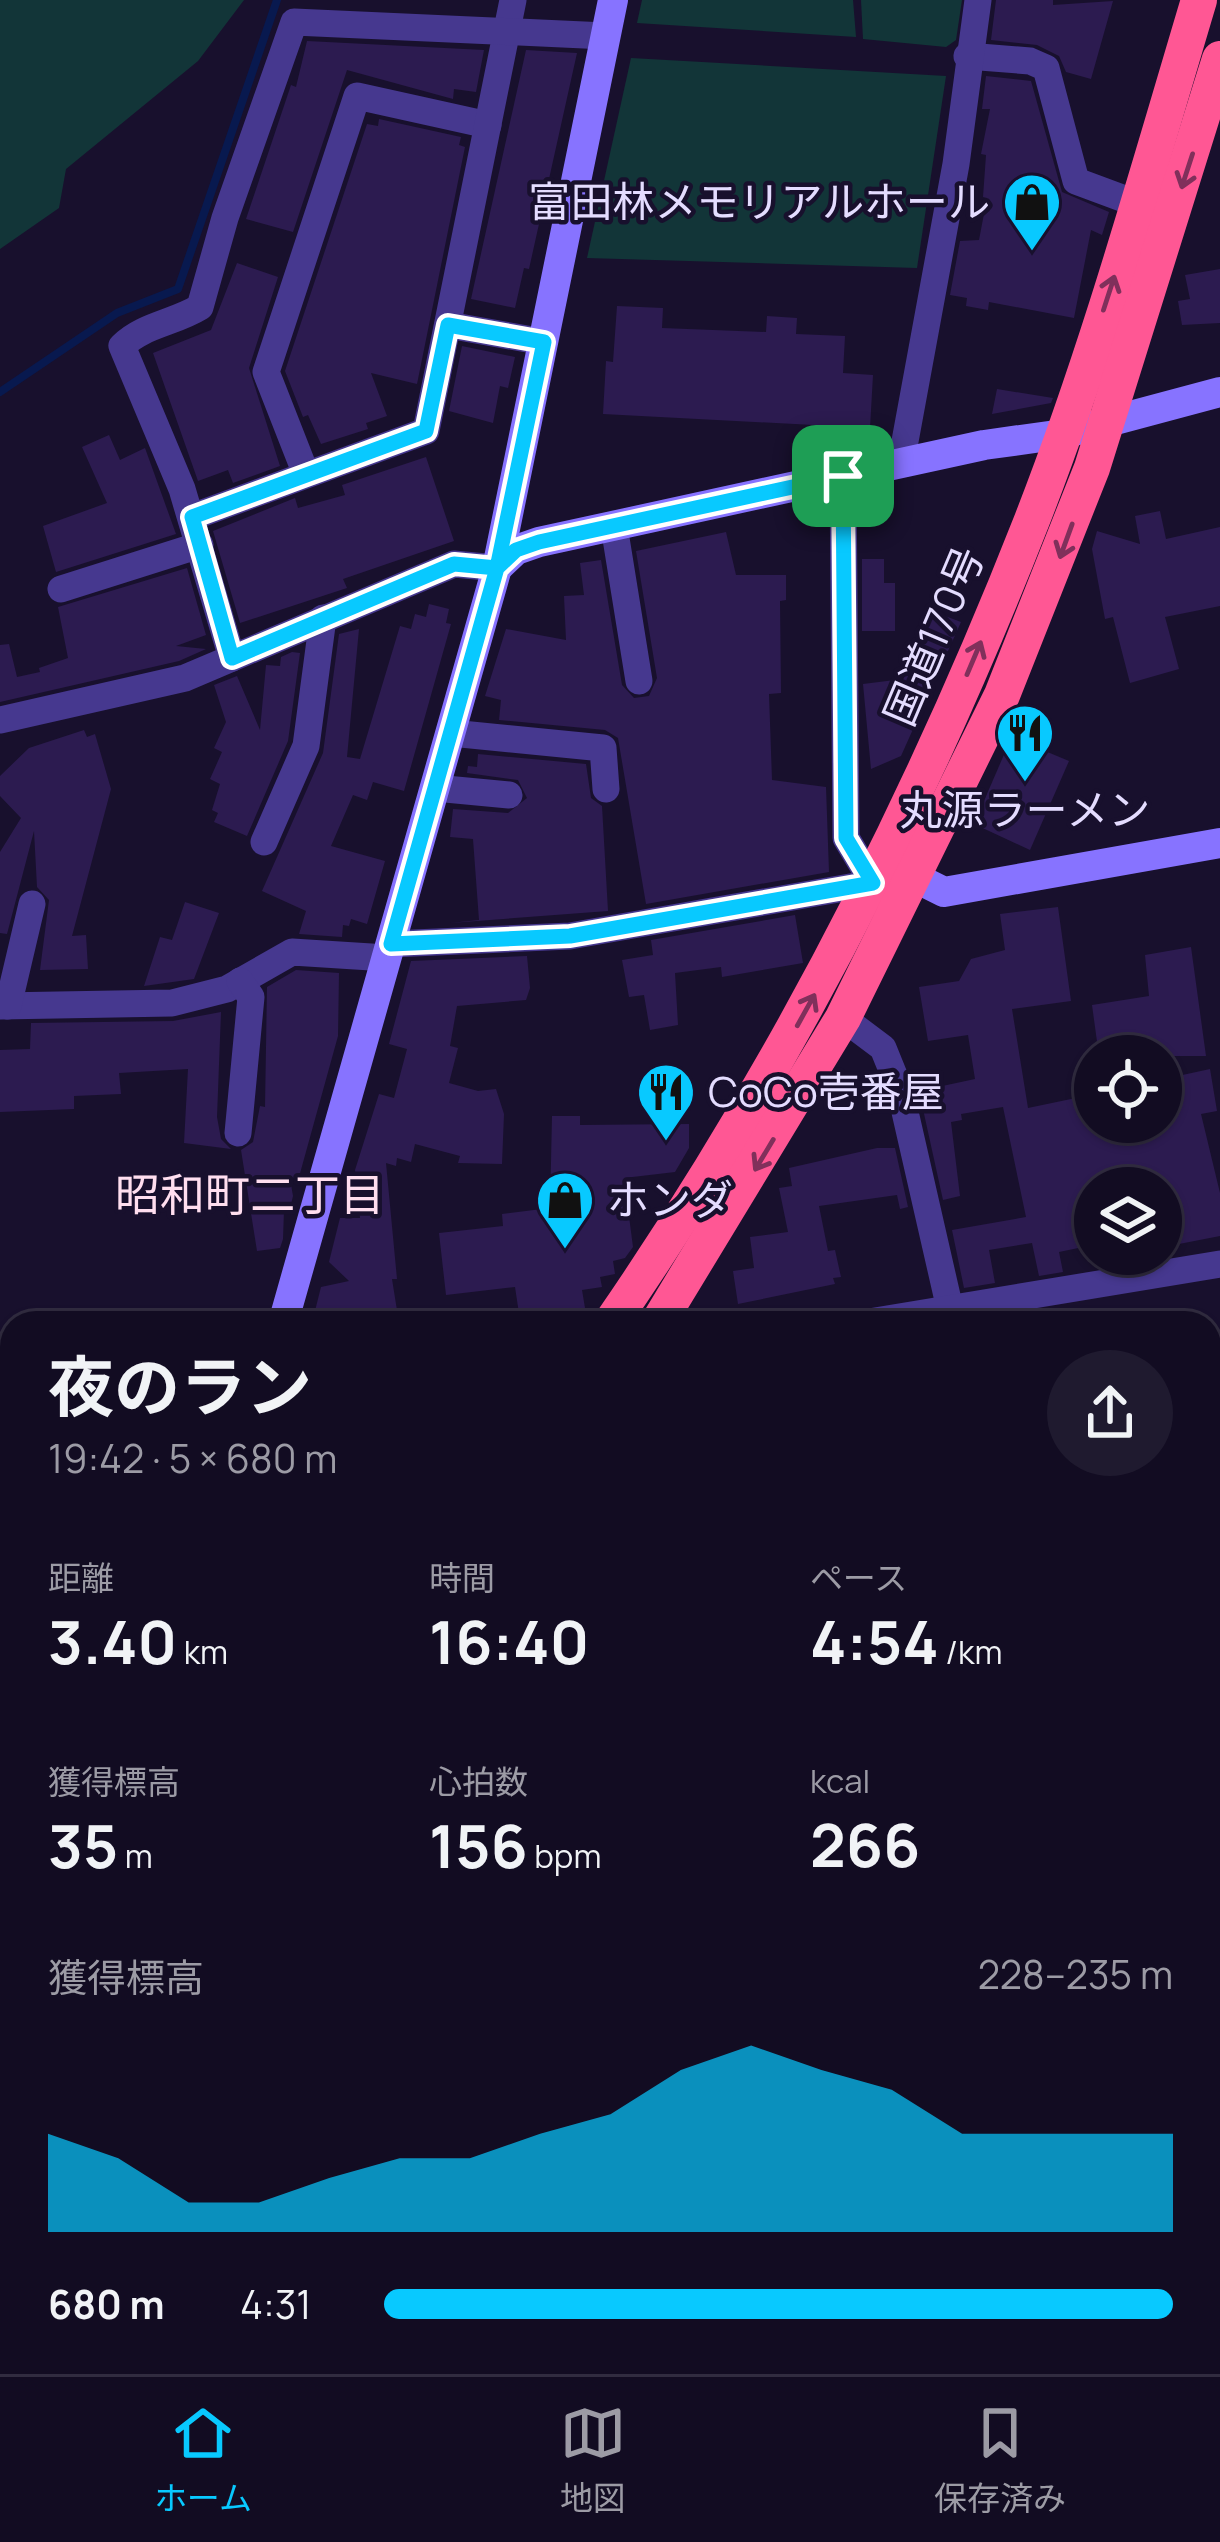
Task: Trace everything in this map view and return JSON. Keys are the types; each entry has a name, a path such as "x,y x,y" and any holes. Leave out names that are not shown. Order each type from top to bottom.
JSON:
{"highway":[{"name":"国道170号","path":"619,1311 722,1153 873,883 995,611 1063,434 1198,0"},
{"name":"国道170号","path":"665,1311 843,1018 1035,620 1106,422 1220,58"}],"street":[{"path":"192,517 426,431 513,0"},
{"path":"287,1311 497,568 613,0"},
{"path":"901,463 956,164 978,0"},
{"path":"232,658 192,517 122,346 137,330 172,323 200,307 225,218 294,22 605,36"},
{"path":"968,56 1030,61 1046,68 1076,182 1138,205"},
{"path":"306,474 266,372 357,97 488,125"},
{"path":"448,325 544,342"},
{"path":"0,720 185,677 454,564 497,568 516,550 614,526 901,463 1063,434 1220,392"},
{"path":"32,904 4,1006 172,1004 200,1000 292,952 389,951 570,936 873,883 846,838 843,476"},
{"path":"614,526 639,681"},
{"path":"62,589 200,544"},
{"path":"264,842 306,746 323,618"},
{"path":"451,733 603,748 606,789"},
{"path":"435,788 509,795"},
{"path":"914,878 944,892 1220,843"},
{"path":"238,1133 250,998 239,981"},
{"path":"843,1018 883,1048 900,1090 950,1309"},
{"path":"1000,1311 1220,1264"},
{"path":"938,1311 970,1311"}],"green space":[{"path":"0,0 244,0 198,61 66,169 59,208 0,249"},
{"path":"642,0 853,0 856,37 637,23"},
{"path":"861,0 962,0 956,40 946,47 863,39"},
{"path":"631,58 946,76 917,268 587,258"}],"building":[{"path":"996,0 1053,0 1053,5 1113,1 1091,79 1066,72 1059,56 1037,45 991,40"},
{"path":"307,41 484,50 476,92 454,89 453,99 347,70 293,232 246,219 291,85 296,87"},
{"path":"526,50 577,53 529,269 524,268 515,308 471,299"},
{"path":"986,76 1031,81 1062,192 1109,212 1102,235 1091,230 1074,318 989,302 988,310 966,306 967,298 950,295 960,241 979,240 987,198 983,197 986,155 981,154 990,109 982,109"},
{"path":"379,119 461,137 459,145 465,147 417,384 371,373 387,416 366,423 368,429 321,444 308,415 303,417 285,371 367,124 378,126"},
{"path":"237,263 278,277 249,368 280,466 233,483 228,470 198,481 153,353 211,330"},
{"path":"1220,269 1220,323 1182,325 1178,301 1190,299 1185,275"},
{"path":"617,306 663,308 662,328 766,332 767,316 797,318 796,334 845,336 843,373 873,375 870,428 603,414 606,361 613,362"},
{"path":"462,346 515,357 508,388 500,386 493,423 449,411"},
{"path":"997,389 1053,398 1051,403 992,414"},
{"path":"109,435 120,460 145,448 176,534 56,572 43,526 107,503 82,447"},
{"path":"426,457 454,541 343,579 347,588 240,623 213,531 295,498 298,508 345,495 342,485"},
{"path":"1160,511 1166,539 1220,527 1220,606 1165,617 1179,669 1130,683 1113,617 1105,619 1092,549 1097,531 1140,544 1135,516"},
{"path":"726,532 736,575 786,575 786,600 780,601 781,693 769,694 772,780 826,787 829,872 646,904 618,738 605,730 499,720 501,700 485,696 506,629 566,640 564,596 584,595 580,563 601,560 622,685 634,698 649,696 657,678 636,551"},
{"path":"862,559 884,559 884,583 895,583 895,631 862,631"},
{"path":"187,568 206,635 176,646 206,649 179,661 0,702 0,645 9,644 17,677 40,672 39,668 68,658 58,607"},
{"path":"429,604 449,609 446,623 451,624 404,791 373,782 367,800 353,795 331,846 385,861 367,924 351,919 349,926 343,925 342,937 299,934 306,911 262,891 323,753 339,634 359,629 347,757 360,759 400,626 411,629 415,614 426,617"},
{"path":"932,611 961,622 901,756 871,769 863,684 895,680 895,699"},
{"path":"300,653 288,741 247,836 214,822 218,813 212,810 220,784 210,779 222,752 214,748 226,722 214,685 237,676 260,730 266,665 280,666 281,657"},
{"path":"84,730 87,737 95,734 111,789 72,936 86,935 88,969 40,970 49,900 37,887 34,831 7,934 0,933 0,852 21,818 0,796 0,776 29,748"},
{"path":"1033,746 1069,761 1030,850 974,824 1006,750"},
{"path":"478,754 586,764 591,798 602,806 608,911 450,923 479,920 473,839 450,837 453,809 508,813 527,798 518,780 467,773 468,766 477,767"},
{"path":"185,902 219,913 194,979 144,986 160,937 172,940"},
{"path":"1058,907 1071,1001 1012,1009 1028,1108 1074,1098 1074,1143 1182,1143 1182,1075 1210,1069 1217,1111 1201,1114 1220,1193 1220,1236 1182,1243 1182,1167 1074,1167 1074,1249 1059,1252 1063,1272 1039,1276 1032,1243 989,1250 995,1283 964,1288 952,1230 1026,1217 1003,1107 961,1114 962,1120 951,1122 960,1196 943,1200 919,1091 975,1079 968,1035 928,1041 919,987 959,981 971,959 1005,950 1000,914"},
{"path":"795,915 803,963 722,977 721,967 675,973 678,1025 650,1030 644,995 629,997 622,960 653,955 651,940"},
{"path":"1191,947 1206,1056 1182,1056 1182,1035 1096,1035 1092,1005 1149,996 1145,955"},
{"path":"527,956 530,988 526,1000 457,1006 450,1046 458,1048 449,1083 478,1091 496,1089 504,1114 502,1164 458,1163 460,1156 415,1144 411,1162 397,1158 396,1166 386,1163 397,1311 315,1311 321,1287 349,1281 329,1262 340,1218 360,1218 355,1170 379,1094 394,1098 407,1049 389,1044 411,961"},
{"path":"296,970 339,973 338,1036 299,1177 290,1179 293,1196 290,1208 284,1210 280,1248 257,1251 241,1150 253,1142 260,1106 265,1107 267,987"},
{"path":"221,1012 217,1117 221,1139 231,1149 184,1143 188,1069 119,1073 121,1094 74,1096 74,1109 0,1112 0,1050 30,1049 31,1023 173,1021"},
{"path":"552,1116 580,1116 580,1125 689,1124 689,1148 675,1172 624,1178 633,1247 625,1258 613,1261 615,1274 600,1277 602,1287 582,1290 585,1308 519,1311 515,1287 446,1295 439,1233 503,1226 502,1214 550,1208"},
{"path":"895,1148 908,1207 900,1209 897,1195 819,1206 828,1251 835,1250 841,1277 833,1278 835,1284 738,1304 733,1271 754,1268 750,1237 788,1232 779,1188 792,1186 789,1168"}],"waterway":[{"path":"0,392 117,313 178,289 277,0"}],"place":[{"name":"富田林メモリアルホール","path":"1032,253"},
{"name":"丸源ラーメン","path":"1025,784"},
{"name":"CoCo壱番屋","path":"666,1143"},
{"name":"ホンダ","path":"565,1251"}],"district":[{"name":"昭和町二丁目","path":"250,1195"}],"route":[{"path":"843,476 539,542 516,550 497,568 454,564 232,658 192,517 426,431 448,325 544,342 497,568 391,944 570,936 873,883 846,838 843,476"}]}
